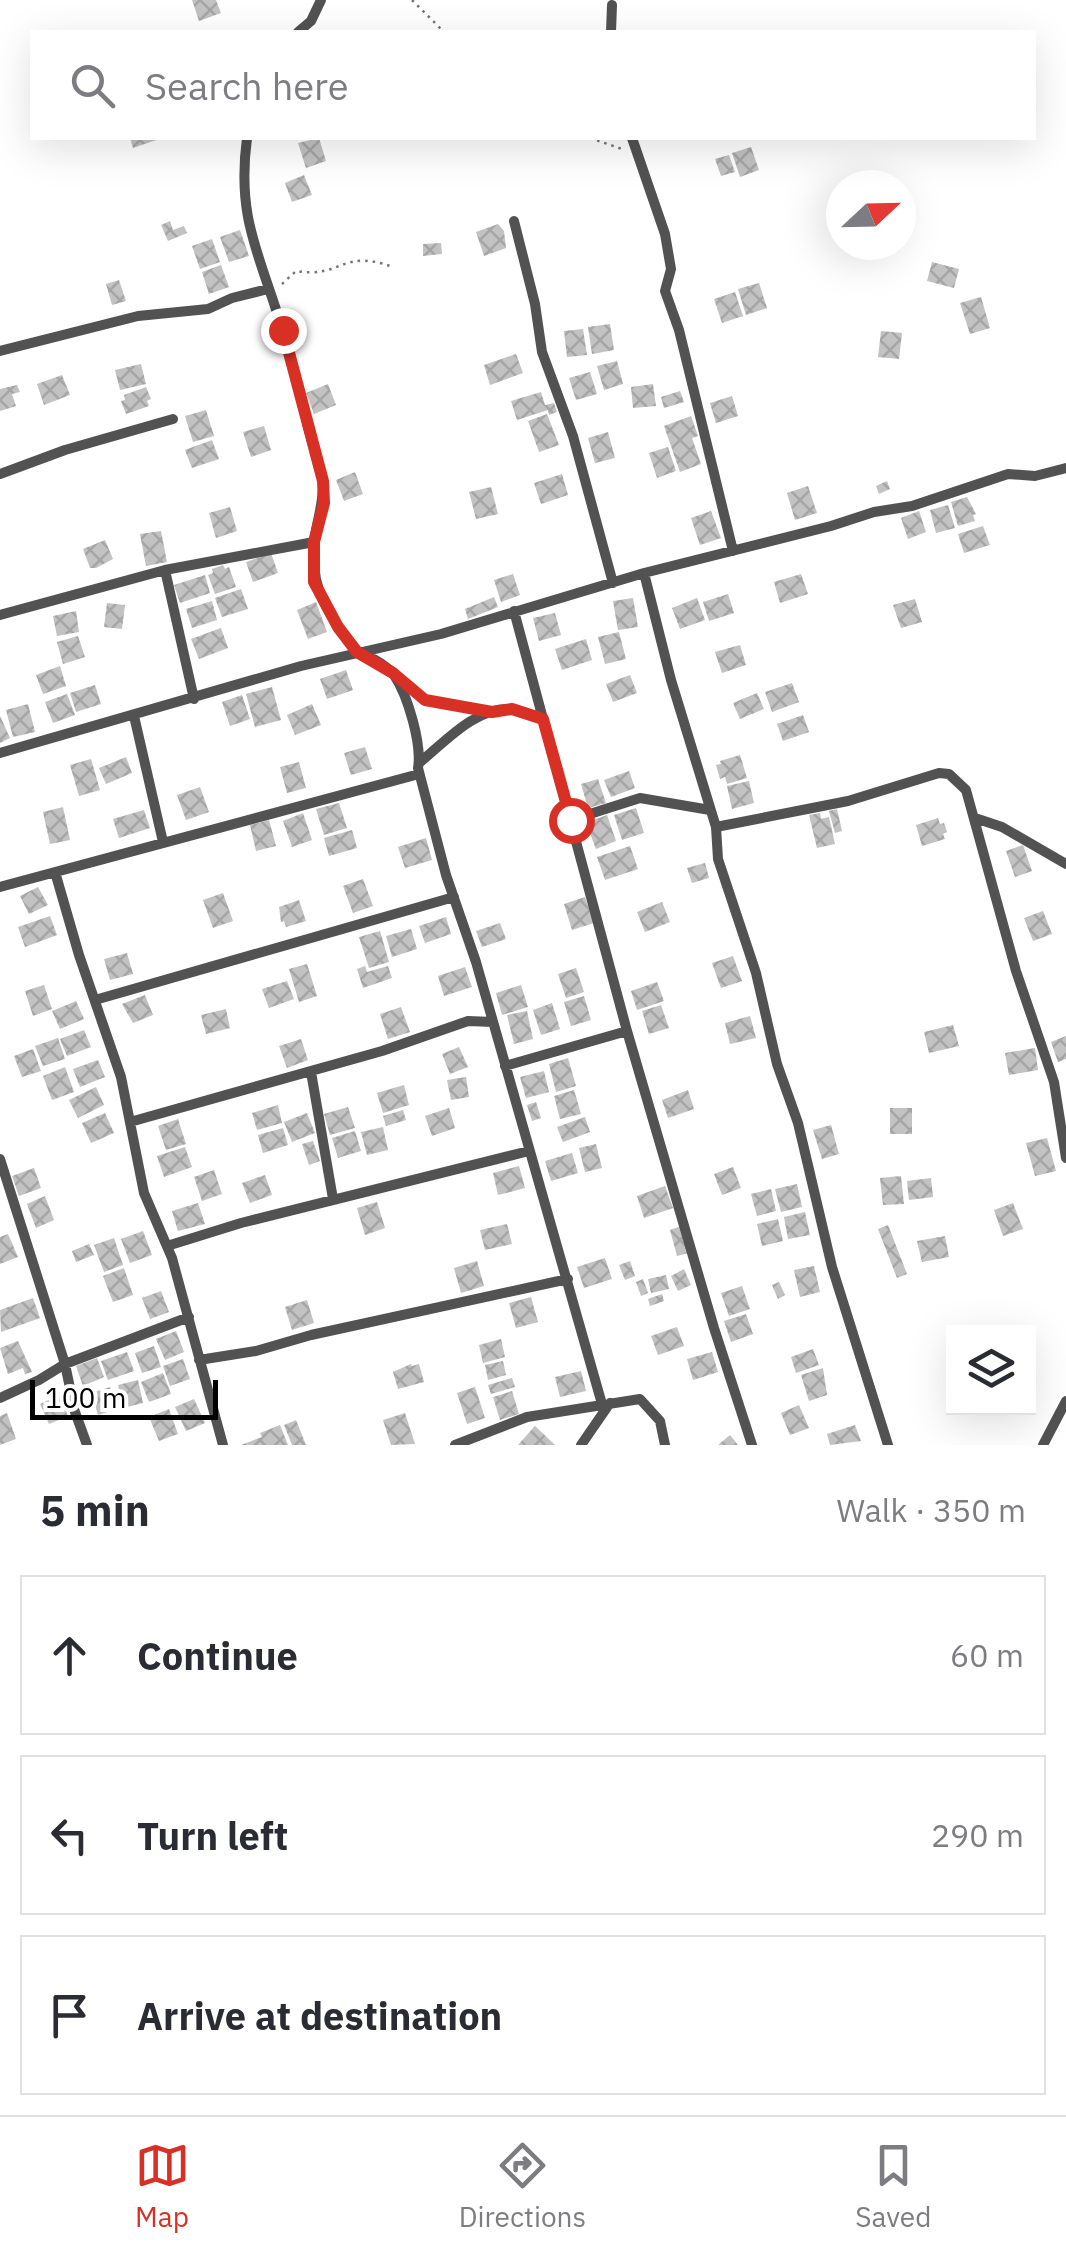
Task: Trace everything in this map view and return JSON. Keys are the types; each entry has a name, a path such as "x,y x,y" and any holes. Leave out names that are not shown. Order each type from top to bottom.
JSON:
{"street":[{"path":"300,30 320,0"},
{"path":"611,30 612,5"},
{"path":"247,140 242,182 244,207 323,481 324,503 314,542 314,582 338,627 359,651 425,700 492,712"},
{"path":"632,140 665,234 671,269 665,291 679,330 733,551"},
{"path":"514,221 535,304 542,352 573,436 613,582"},
{"path":"0,351 138,316 208,309 232,298 270,293"},
{"path":"0,474 65,450 173,420"},
{"path":"0,753 359,651 441,634 644,573 874,512 912,506 1008,474 1035,476 1066,468"},
{"path":"0,615 166,570 314,542"},
{"path":"166,570 194,699"},
{"path":"644,573 671,680 716,828 718,859 756,973 777,1064 798,1123 832,1267 888,1445"},
{"path":"514,611 627,1032 752,1445"},
{"path":"393,673 410,714 420,752 419,768 454,897 606,1403 581,1445"},
{"path":"0,886 419,768 468,722 492,712 512,709 543,719"},
{"path":"134,716 164,842"},
{"path":"716,828 848,801 939,773 950,774 966,790 976,818 1016,971 1054,1082 1066,1158"},
{"path":"571,820 640,798 710,810"},
{"path":"976,818 1002,827 1066,864"},
{"path":"56,872 121,1077 144,1193 167,1246 189,1317 222,1445"},
{"path":"95,1000 454,897"},
{"path":"130,1122 311,1072 468,1021 493,1022"},
{"path":"505,1066 627,1032"},
{"path":"311,1072 333,1199"},
{"path":"167,1246 530,1150"},
{"path":"0,1159 87,1445"},
{"path":"199,1360 256,1351 311,1335 568,1279"},
{"path":"0,1398 65,1364 189,1317"},
{"path":"455,1445 527,1417 640,1399 660,1421 666,1445"},
{"path":"1044,1445 1066,1401"}],"path":[{"path":"412,0 442,30"},
{"path":"596,140 636,154"},
{"path":"270,293 296,271 318,275 345,261 364,258 394,267"}],"building":[{"path":"192,0 216,0 221,13 199,21"},
{"path":"131,140 156,140 133,148"},
{"path":"320,140 326,161 306,168 298,143"},
{"path":"751,147 759,170 740,177 732,153"},
{"path":"729,155 735,172 721,176 715,159"},
{"path":"304,175 312,195 292,202 285,183"},
{"path":"170,221 173,230 184,226 187,233 168,241 161,225"},
{"path":"498,224 504,231 506,248 484,256 476,232"},
{"path":"240,230 249,256 229,262 220,237"},
{"path":"212,239 220,262 200,269 192,246"},
{"path":"441,243 442,254 423,256 423,244"},
{"path":"932,262 959,269 954,288 927,281"},
{"path":"221,265 229,287 209,294 202,272"},
{"path":"119,280 126,301 112,305 106,284"},
{"path":"759,283 767,308 746,315 738,289"},
{"path":"735,292 743,316 722,323 714,299"},
{"path":"981,297 990,328 970,334 960,303"},
{"path":"610,324 614,350 592,354 588,327"},
{"path":"583,329 587,355 567,357 564,331"},
{"path":"881,331 902,333 899,359 878,357"},
{"path":"516,354 523,373 490,385 484,365"},
{"path":"617,361 623,384 604,390 597,366"},
{"path":"141,364 146,384 120,390 115,370"},
{"path":"590,372 597,394 576,400 569,378"},
{"path":"62,375 70,395 44,405 37,384"},
{"path":"328,384 336,405 314,414 306,393"},
{"path":"653,384 656,406 633,408 631,387"},
{"path":"17,385 20,392 12,394 16,406 0,411 0,389"},
{"path":"146,387 151,399 147,401 149,406 126,414 121,401 125,400 124,395"},
{"path":"680,391 684,402 664,408 661,397"},
{"path":"541,392 545,405 554,403 557,412 549,415 548,410 517,420 511,401"},
{"path":"732,396 738,416 716,423 710,403"},
{"path":"206,410 214,436 193,442 185,416"},
{"path":"547,414 559,445 539,452 528,421"},
{"path":"691,416 698,436 692,438 701,464 680,472 664,426"},
{"path":"264,426 271,450 251,457 243,432"},
{"path":"608,432 615,458 595,463 588,438"},
{"path":"212,440 219,459 192,468 185,450"},
{"path":"668,447 676,471 657,478 649,453"},
{"path":"355,472 363,494 344,501 336,480"},
{"path":"562,474 568,495 541,504 534,483"},
{"path":"887,481 890,489 879,494 876,486"},
{"path":"808,486 817,513 795,520 787,493"},
{"path":"491,487 498,514 476,519 469,492"},
{"path":"967,497 976,514 975,521 958,526 951,502"},
{"path":"948,505 955,528 936,533 930,510"},
{"path":"230,507 237,531 216,538 209,513"},
{"path":"711,511 721,538 700,545 691,518"},
{"path":"919,511 926,532 908,539 901,518"},
{"path":"983,526 990,545 964,553 958,534"},
{"path":"161,531 167,562 146,566 140,534"},
{"path":"105,540 113,559 90,568 83,549"},
{"path":"271,553 278,573 253,582 246,562"},
{"path":"223,565 225,569 229,567 236,587 215,594 208,575"},
{"path":"513,574 520,595 501,602 494,580"},
{"path":"801,574 808,594 780,603 774,582"},
{"path":"205,575 210,593 180,603 174,585"},
{"path":"241,589 248,609 222,617 215,598"},
{"path":"728,594 734,613 709,621 703,602"},
{"path":"494,597 498,607 468,619 465,609"},
{"path":"633,598 638,627 618,630 613,601"},
{"path":"697,598 705,620 680,629 672,608"},
{"path":"915,599 922,622 901,628 893,605"},
{"path":"212,601 217,620 192,628 186,609"},
{"path":"316,602 327,632 308,639 297,610"},
{"path":"107,603 125,605 122,629 104,627"},
{"path":"76,611 79,632 57,636 53,616"},
{"path":"555,613 561,635 539,641 533,618"},
{"path":"221,628 228,648 199,659 191,639"},
{"path":"619,632 626,659 605,664 598,637"},
{"path":"78,636 85,657 63,664 57,642"},
{"path":"586,639 592,660 562,670 555,649"},
{"path":"740,645 746,665 722,673 715,652"},
{"path":"60,666 66,686 43,694 36,675"},
{"path":"346,670 353,690 327,699 320,679"},
{"path":"630,675 637,693 613,702 606,684"},
{"path":"792,683 799,702 772,712 765,692"},
{"path":"95,685 101,704 76,712 70,693"},
{"path":"272,687 281,720 255,727 246,694"},
{"path":"757,693 764,709 740,719 733,703"},
{"path":"67,694 75,715 53,723 45,702"},
{"path":"242,695 250,719 230,726 222,702"},
{"path":"28,704 35,732 13,737 6,710"},
{"path":"312,704 321,725 295,735 287,715"},
{"path":"803,715 809,732 783,741 777,724"},
{"path":"0,716 10,738 0,743"},
{"path":"365,747 372,769 351,775 344,753"},
{"path":"740,755 747,778 727,784 725,777 720,779 716,765"},
{"path":"126,757 132,773 106,784 99,768"},
{"path":"91,759 100,790 79,796 70,765"},
{"path":"299,762 306,788 287,793 280,767"},
{"path":"629,771 635,788 611,797 604,780"},
{"path":"598,779 606,803 588,808 581,784"},
{"path":"749,781 754,803 732,809 727,786"},
{"path":"200,787 209,812 186,820 177,795"},
{"path":"339,803 347,828 324,835 316,809"},
{"path":"63,807 70,840 50,844 43,812"},
{"path":"636,808 644,833 622,840 614,815"},
{"path":"837,809 842,831 835,833 829,811"},
{"path":"144,810 150,828 119,838 113,819"},
{"path":"303,813 312,840 292,847 283,821"},
{"path":"820,813 821,819 829,817 835,844 817,848 809,815"},
{"path":"607,815 616,841 596,849 586,823"},
{"path":"938,818 947,832 943,834 945,839 922,846 916,825"},
{"path":"269,820 276,846 256,851 250,825"},
{"path":"352,830 357,848 329,856 324,838"},
{"path":"426,838 432,860 405,868 398,847"},
{"path":"1023,845 1032,871 1015,877 1006,851"},
{"path":"630,846 638,869 605,880 597,857"},
{"path":"705,863 709,878 692,883 687,868"},
{"path":"363,879 373,906 353,913 343,886"},
{"path":"38,887 48,905 29,914 20,896"},
{"path":"223,893 233,921 213,928 203,900"},
{"path":"585,897 594,923 572,930 564,904"},
{"path":"299,900 306,921 286,927 281,922 279,907"},
{"path":"662,902 670,922 645,932 637,912"},
{"path":"1043,911 1052,934 1033,941 1024,918"},
{"path":"50,916 57,935 25,947 18,927"},
{"path":"446,917 451,934 425,943 419,926"},
{"path":"500,923 506,939 482,947 476,931"},
{"path":"411,929 417,949 392,957 386,936"},
{"path":"380,931 389,962 369,968 359,937"},
{"path":"127,953 133,974 110,980 104,959"},
{"path":"733,956 742,981 721,988 712,963"},
{"path":"307,964 317,996 299,1002 289,969"},
{"path":"365,966 367,972 388,966 392,978 363,988 357,969"},
{"path":"465,967 472,987 444,996 438,976"},
{"path":"576,968 584,992 566,998 558,974"},
{"path":"287,981 294,999 269,1008 262,989"},
{"path":"657,982 664,1001 637,1010 631,991"},
{"path":"44,985 52,1009 33,1016 25,991"},
{"path":"521,985 528,1007 502,1015 496,993"},
{"path":"145,995 153,1015 133,1023 122,1004"},
{"path":"584,996 591,1020 571,1026 564,1002"},
{"path":"76,1001 84,1019 60,1029 52,1011"},
{"path":"552,1003 560,1029 541,1035 533,1010"},
{"path":"661,1005 669,1028 649,1034 642,1011"},
{"path":"401,1007 410,1032 388,1039 380,1014"},
{"path":"226,1009 230,1028 206,1034 201,1015"},
{"path":"527,1011 533,1039 514,1044 507,1015"},
{"path":"750,1016 756,1038 730,1044 725,1023"},
{"path":"953,1025 959,1046 929,1053 924,1032"},
{"path":"84,1030 91,1047 67,1056 60,1039"},
{"path":"1066,1036 1066,1059 1058,1062 1051,1042"},
{"path":"58,1038 65,1059 43,1066 35,1046"},
{"path":"301,1039 308,1060 287,1068 279,1046"},
{"path":"459,1047 468,1067 450,1074 442,1054"},
{"path":"1035,1048 1038,1070 1009,1075 1005,1053"},
{"path":"33,1049 41,1071 22,1077 14,1056"},
{"path":"568,1058 576,1086 556,1092 549,1064"},
{"path":"98,1060 105,1077 80,1087 73,1069"},
{"path":"65,1067 74,1092 52,1100 43,1076"},
{"path":"544,1071 549,1092 526,1098 520,1077"},
{"path":"466,1077 469,1097 451,1100 447,1080"},
{"path":"404,1085 409,1105 383,1113 377,1093"},
{"path":"96,1087 104,1105 78,1118 69,1100"},
{"path":"574,1090 581,1114 560,1119 554,1096"},
{"path":"688,1090 694,1109 668,1118 662,1100"},
{"path":"536,1102 541,1118 532,1121 527,1105"},
{"path":"278,1105 282,1123 257,1130 252,1113"},
{"path":"348,1107 355,1128 330,1135 324,1114"},
{"path":"449,1108 455,1128 432,1136 425,1116"},
{"path":"890,1108 912,1108 912,1134 890,1134"},
{"path":"403,1110 406,1120 386,1126 383,1116"},
{"path":"105,1113 114,1133 91,1143 82,1123"},
{"path":"307,1113 315,1133 292,1142 284,1122"},
{"path":"585,1117 590,1132 563,1142 557,1127"},
{"path":"178,1119 186,1144 166,1150 158,1126"},
{"path":"831,1125 839,1154 822,1159 813,1130"},
{"path":"383,1127 388,1150 367,1155 361,1132"},
{"path":"283,1128 288,1145 263,1153 258,1135"},
{"path":"355,1131 361,1151 338,1158 332,1138"},
{"path":"1047,1138 1056,1171 1035,1176 1026,1143"},
{"path":"313,1141 320,1161 309,1165 302,1144"},
{"path":"596,1144 602,1168 585,1172 579,1148"},
{"path":"185,1147 192,1167 164,1177 157,1156"},
{"path":"572,1153 578,1173 551,1181 545,1161"},
{"path":"519,1166 525,1188 498,1195 493,1173"},
{"path":"733,1167 741,1188 722,1195 714,1174"},
{"path":"34,1168 41,1188 19,1196 12,1176"},
{"path":"214,1170 222,1194 202,1201 194,1177"},
{"path":"265,1175 272,1195 250,1203 242,1183"},
{"path":"901,1176 904,1204 883,1205 880,1178"},
{"path":"931,1178 933,1197 909,1200 907,1181"},
{"path":"797,1184 802,1207 781,1212 775,1189"},
{"path":"665,1186 673,1208 644,1218 637,1196"},
{"path":"771,1189 776,1211 757,1216 751,1194"},
{"path":"45,1196 54,1220 36,1228 27,1204"},
{"path":"377,1202 385,1228 365,1235 357,1208"},
{"path":"198,1203 205,1224 178,1231 172,1211"},
{"path":"1013,1203 1023,1229 1003,1236 994,1210"},
{"path":"805,1212 810,1235 788,1239 784,1217"},
{"path":"778,1219 783,1241 762,1246 757,1224"},
{"path":"507,1224 512,1244 485,1250 480,1230"},
{"path":"888,1225 907,1274 897,1278 878,1229"},
{"path":"681,1226 689,1253 677,1256 670,1230"},
{"path":"143,1231 152,1255 130,1263 121,1239"},
{"path":"8,1234 18,1257 0,1264 0,1237"},
{"path":"945,1236 949,1257 922,1262 917,1241"},
{"path":"114,1238 123,1265 104,1272 94,1245"},
{"path":"89,1244 94,1255 76,1262 72,1251"},
{"path":"605,1258 612,1279 584,1288 577,1267"},
{"path":"477,1261 484,1286 461,1293 454,1268"},
{"path":"630,1261 635,1276 625,1280 619,1265"},
{"path":"814,1266 820,1292 800,1297 794,1270"},
{"path":"124,1268 133,1295 113,1302 103,1276"},
{"path":"684,1269 691,1285 678,1291 671,1276"},
{"path":"666,1275 669,1289 651,1293 648,1279"},
{"path":"643,1279 648,1293 641,1296 636,1282"},
{"path":"779,1282 785,1295 778,1299 772,1285"},
{"path":"742,1286 750,1309 729,1316 721,1293"},
{"path":"161,1291 169,1312 150,1319 142,1298"},
{"path":"662,1294 664,1301 650,1306 648,1299"},
{"path":"531,1297 538,1322 516,1328 509,1303"},
{"path":"33,1298 40,1318 1,1332 0,1310"},
{"path":"307,1300 314,1323 292,1330 285,1307"},
{"path":"746,1314 753,1334 731,1342 724,1321"},
{"path":"677,1327 684,1346 658,1355 651,1336"},
{"path":"176,1331 184,1352 165,1360 156,1339"},
{"path":"501,1339 505,1357 483,1363 479,1345"},
{"path":"18,1341 32,1372 25,1374 23,1368 8,1374 0,1348"},
{"path":"154,1346 161,1367 142,1373 135,1353"},
{"path":"813,1349 819,1365 796,1373 791,1357"},
{"path":"127,1352 134,1371 108,1380 101,1361"},
{"path":"712,1352 718,1372 693,1380 687,1359"},
{"path":"97,1358 104,1377 83,1386 76,1366"},
{"path":"183,1359 190,1379 170,1386 163,1366"},
{"path":"503,1361 506,1375 488,1380 485,1365"},
{"path":"419,1364 424,1382 398,1389 393,1372"},
{"path":"823,1368 827,1395 809,1401 801,1375"},
{"path":"581,1371 586,1391 560,1397 555,1377"},
{"path":"163,1373 171,1394 149,1402 141,1382"},
{"path":"512,1378 515,1387 491,1394 488,1385"},
{"path":"138,1380 143,1403 123,1408 118,1385"},
{"path":"110,1387 117,1409 98,1415 91,1393"},
{"path":"475,1387 485,1418 467,1424 457,1393"},
{"path":"512,1391 519,1414 500,1420 493,1397"},
{"path":"59,1395 68,1416 49,1424 40,1404"},
{"path":"194,1399 205,1423 186,1431 175,1407"},
{"path":"799,1405 809,1428 790,1435 781,1413"},
{"path":"169,1409 178,1434 159,1441 149,1417"},
{"path":"7,1413 16,1439 0,1445 0,1416"},
{"path":"405,1413 415,1444 391,1445 383,1420"},
{"path":"296,1420 306,1445 292,1445 284,1425"},
{"path":"280,1425 288,1445 241,1445 262,1437 260,1433"},
{"path":"855,1425 861,1441 830,1445 827,1434"},
{"path":"535,1426 555,1445 518,1445"},
{"path":"730,1435 738,1445 718,1445"}],"route":[{"path":"283,330 323,481 324,503 314,542 314,582 322,600 357,652 393,673 425,700 492,712 512,709 543,719 571,820"}]}
